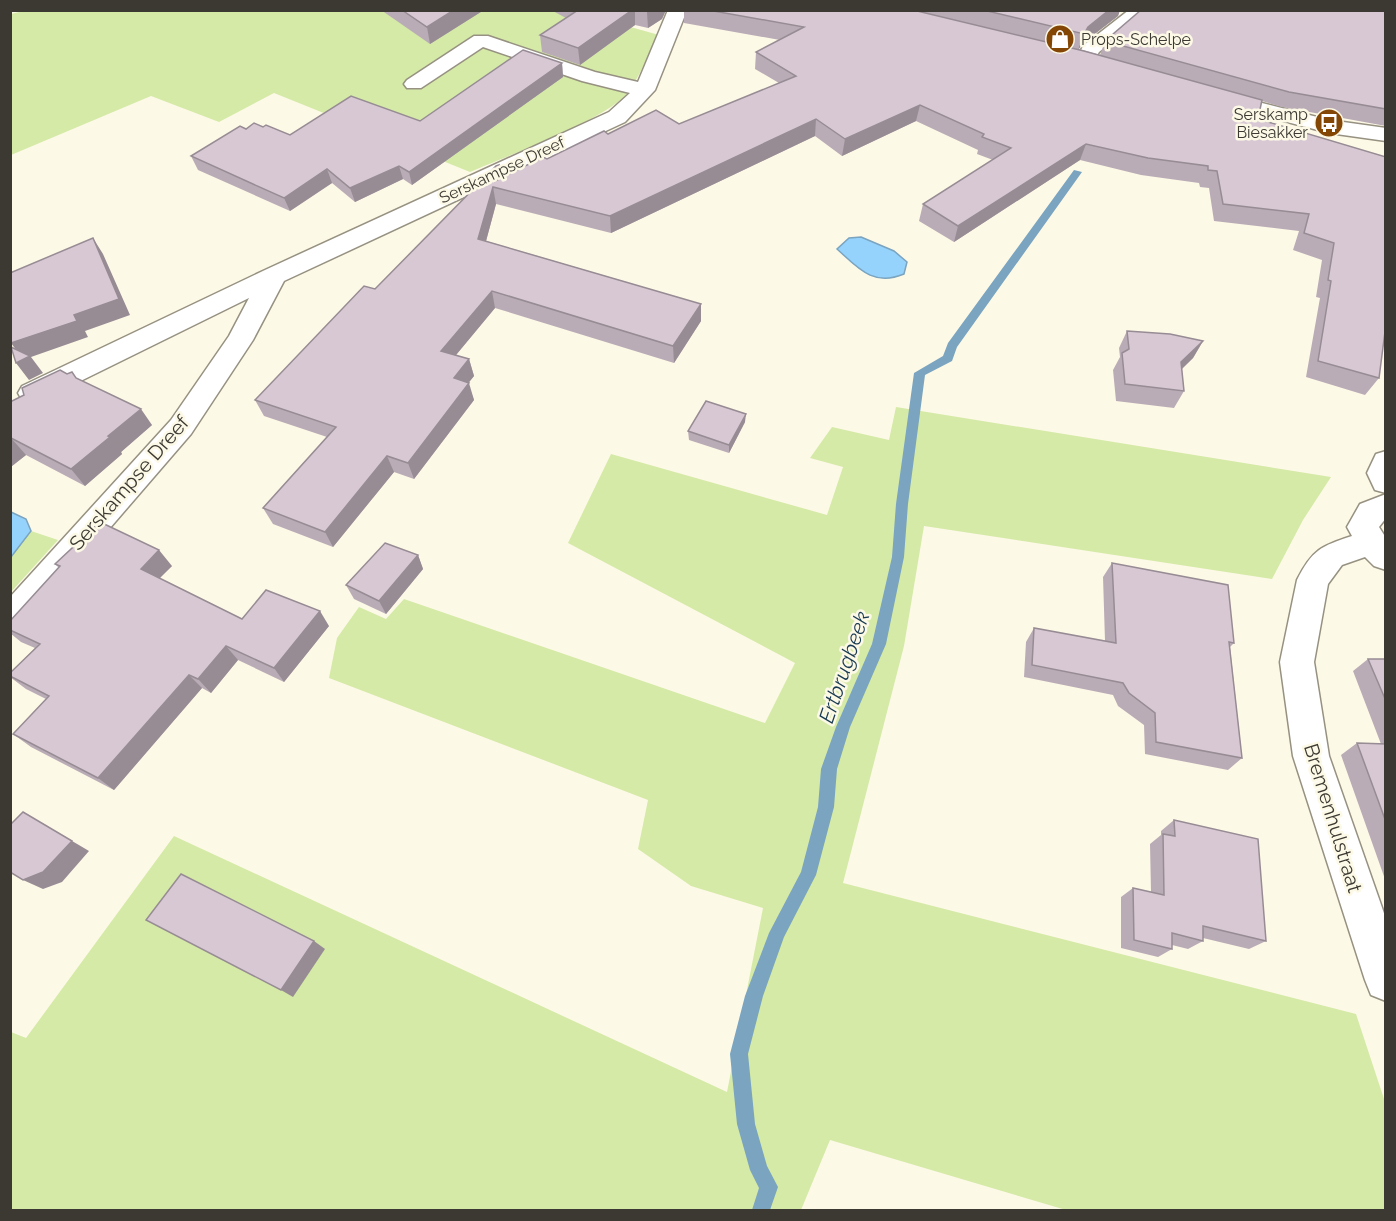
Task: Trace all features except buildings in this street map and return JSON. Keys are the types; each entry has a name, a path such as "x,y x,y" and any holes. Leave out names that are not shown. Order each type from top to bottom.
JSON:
{"street":[{"name":"Serskampse Dreef","path":"25,396 274,276 617,117 630,108 645,90 678,10"},
{"path":"1107,67 1076,58 1142,10"},
{"path":"414,84 481,40 589,77 645,90"},
{"path":"1198,92 1278,115 1386,135"},
{"name":"Serskampse Dreef","path":"10,620 181,427 240,340 274,276"},
{"path":"1386,462 1382,473 1386,482"},
{"path":"1378,550 1363,527 1366,516 1378,506 1386,506"},
{"name":"Bremenhulstraat","path":"1378,550 1331,556 1313,580 1300,633 1297,662 1311,756 1386,980"}],"green space":[{"path":"570,10 659,35 629,91 618,102 579,125 470,172 274,93 219,122 151,96 11,155 11,14 23,11"},
{"path":"896,407 1331,477 1303,520 1272,579 924,526 904,646 843,883 1356,1014 1385,1102 1385,1210 1066,1210 830,1140 801,1210 11,1210 11,1032 26,1038 174,836 727,1092 763,908 691,886 638,849 648,800 329,678 337,638 359,607 386,619 404,599 765,723 795,663 568,543 611,454 827,515 843,467 810,458 832,427 889,440"},
{"path":"31,531 58,540 11,592 11,557"}],"water":[{"path":"861,237 894,251 907,262 904,274 893,277 875,277 859,269 837,249 849,238"},
{"path":"11,512 26,519 31,531 11,557"}],"waterway":[{"name":"Ertbrugbeek","path":"761,1210 769,1187 759,1170 746,1124 739,1054 754,996 777,933 808,875 826,807 829,769 843,727 879,644 898,557 902,504 920,373 948,358 952,346 1077,172"}],"place":[{"name":"Props-Schelpe","path":"1060,39"},
{"name":"Serskamp Biesakker","path":"1329,123"}]}
